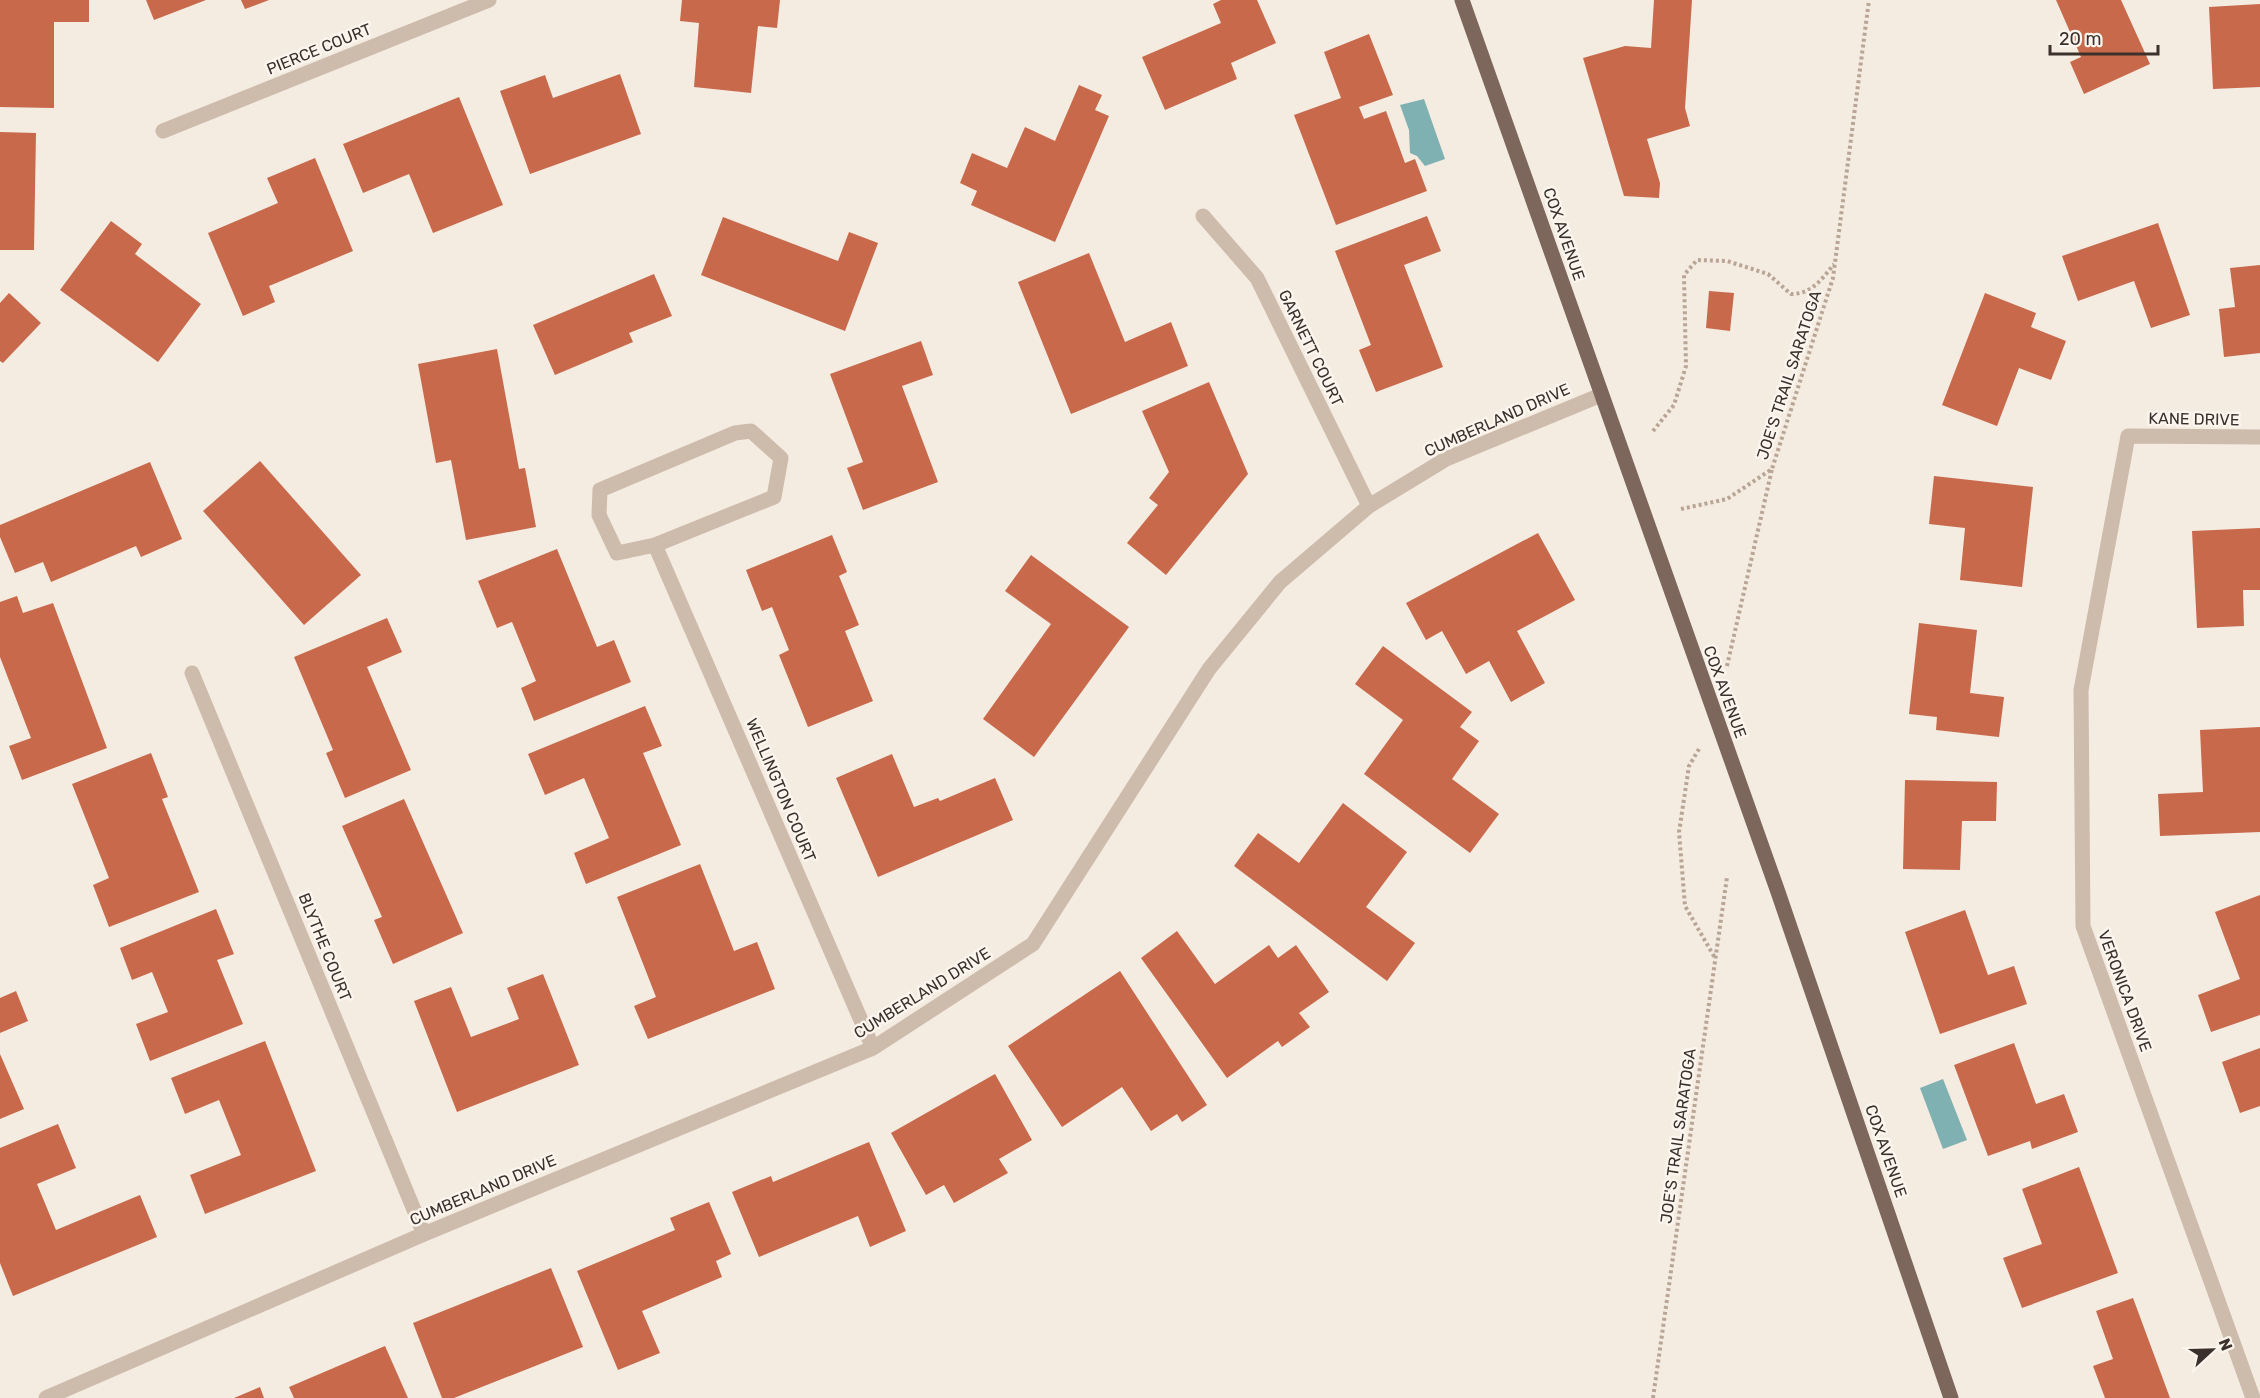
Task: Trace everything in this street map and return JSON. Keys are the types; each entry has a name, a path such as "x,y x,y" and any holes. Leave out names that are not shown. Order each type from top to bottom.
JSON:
{"main road":[{"name":"COX AVENUE","path":"1462,0 1778,892 1951,1398"}],"street":[{"name":"PIERCE COURT","path":"163,131 489,0"},
{"name":"GARNETT COURT","path":"1203,216 1257,278 1369,506"},
{"name":"CUMBERLAND DRIVE","path":"46,1398 423,1234 873,1048 1033,944 1209,669 1280,582 1369,506 1446,459 1601,395"},
{"path":"751,432 781,458 774,497 655,545 617,553 599,515 600,490 735,433 751,432"},
{"name":"KANE DRIVE","path":"2128,436 2260,437"},
{"name":"VERONICA DRIVE","path":"2128,436 2081,690 2083,926 2253,1398"},
{"name":"WELLINGTON COURT","path":"655,545 873,1048"},
{"name":"BLYTHE COURT","path":"192,673 423,1234"}],"path":[{"name":"JOE'S TRAIL SARATOGA","path":"1681,508 1727,499 1772,469 1833,278 1869,0"},
{"name":"JOE'S TRAIL SARATOGA","path":"1653,431 1674,405 1686,366 1683,275 1697,260 1727,261 1768,274 1791,294 1802,294 1818,284 1835,262"},
{"name":"JOE'S TRAIL SARATOGA","path":"1653,1398 1726,877"}],"water":[{"path":"1424,99 1445,159 1425,166 1417,156 1410,153 1409,130 1400,105"},
{"path":"1943,1079 1967,1140 1943,1149 1920,1088"}],"building":[{"path":"0,0 89,0 89,22 54,22 54,108 0,107"},
{"path":"146,0 206,0 154,20"},
{"path":"241,0 269,0 245,9"},
{"path":"682,0 780,0 777,28 758,26 751,93 694,87 699,23 680,21"},
{"path":"1221,0 1257,0 1276,43 1231,63 1237,79 1165,110 1142,57 1221,23 1213,4"},
{"path":"1654,0 1692,0 1685,108 1690,126 1647,139 1660,183 1659,198 1624,196 1583,58 1625,46 1651,48"},
{"path":"2056,0 2121,0 2150,64 2084,94 2070,62 2081,57"},
{"path":"2260,4 2260,87 2213,89 2209,7"},
{"path":"1369,34 1393,95 1359,107 1364,119 1386,111 1405,163 1415,159 1427,191 1336,225 1294,115 1341,98 1324,52"},
{"path":"620,74 641,134 530,174 500,91 545,75 553,98"},
{"path":"1079,85 1102,95 1095,110 1109,116 1055,242 971,205 977,191 960,183 972,153 1007,168 1025,127 1055,141"},
{"path":"459,97 503,205 433,233 409,174 363,193 343,144"},
{"path":"0,132 36,133 34,250 0,250"},
{"path":"315,158 353,251 269,286 275,302 243,316 208,233 278,203 267,178"},
{"path":"1427,216 1441,251 1404,265 1443,367 1376,392 1359,350 1371,345 1335,251"},
{"path":"723,217 838,261 849,232 878,243 845,331 701,275"},
{"path":"111,221 142,244 135,254 201,304 158,362 60,290"},
{"path":"2158,223 2190,315 2151,328 2134,281 2078,301 2062,256"},
{"path":"1089,253 1125,342 1171,322 1188,366 1071,414 1018,282"},
{"path":"2260,265 2260,353 2224,357 2219,309 2235,307 2230,268"},
{"path":"654,274 672,316 629,333 633,342 555,375 533,325"},
{"path":"1709,291 1734,293 1730,331 1706,328"},
{"path":"9,293 41,323 3,363 0,361 0,303"},
{"path":"1985,293 2036,313 2031,327 2066,341 2051,380 2019,368 1997,426 1942,405"},
{"path":"921,341 933,375 902,386 938,482 863,510 847,468 863,462 830,374"},
{"path":"497,349 519,469 525,468 536,527 466,540 451,460 436,463 418,364"},
{"path":"1209,382 1248,474 1166,575 1127,543 1158,505 1149,498 1169,472 1142,411"},
{"path":"260,461 361,575 304,625 203,511"},
{"path":"150,462 182,539 141,557 136,546 51,582 43,562 15,573 0,537 0,525"},
{"path":"1934,476 2033,487 2022,587 1960,580 1965,528 1929,524"},
{"path":"2260,528 2260,590 2243,590 2244,626 2197,628 2192,531"},
{"path":"1538,533 1575,600 1517,631 1545,683 1511,702 1489,661 1466,674 1442,631 1426,640 1406,603"},
{"path":"832,535 847,572 839,576 859,625 845,631 873,701 808,727 779,655 789,650 772,607 762,611 746,570"},
{"path":"557,549 597,647 614,640 631,682 534,721 521,688 536,681 512,622 497,628 478,581"},
{"path":"1031,555 1129,627 1034,757 983,719 1051,624 1005,591"},
{"path":"17,596 23,613 53,603 107,748 22,780 9,746 31,738 0,657 0,602"},
{"path":"387,618 402,652 367,667 411,770 345,798 326,753 333,750 294,657"},
{"path":"1919,623 1977,630 1970,693 2004,697 1999,737 1936,730 1937,717 1909,714"},
{"path":"1383,646 1472,712 1460,727 1479,741 1452,779 1499,814 1470,853 1364,774 1403,720 1355,684"},
{"path":"645,706 662,746 643,753 681,845 586,884 574,853 609,838 584,778 545,795 528,754"},
{"path":"2260,727 2260,832 2160,836 2158,794 2203,792 2200,730"},
{"path":"151,753 168,797 162,799 199,892 109,927 93,885 109,878 72,784"},
{"path":"892,754 914,807 938,798 940,801 995,778 1013,820 878,877 836,778"},
{"path":"1905,780 1997,782 1996,821 1962,821 1960,870 1903,869"},
{"path":"404,799 463,933 393,964 374,920 382,917 342,826"},
{"path":"1343,803 1407,852 1366,907 1415,943 1387,981 1234,866 1258,833 1299,863"},
{"path":"700,864 734,951 757,942 775,989 648,1039 634,1006 656,997 617,897"},
{"path":"2260,895 2260,1015 2211,1032 2198,995 2240,979 2215,912"},
{"path":"216,909 234,954 217,960 243,1024 150,1061 136,1024 168,1012 152,972 132,980 120,948"},
{"path":"1965,910 1988,975 2014,966 2027,1004 1940,1034 1905,932"},
{"path":"1177,931 1215,984 1269,945 1278,958 1296,945 1329,992 1299,1013 1310,1027 1282,1047 1278,1041 1227,1078 1141,958"},
{"path":"1120,971 1207,1105 1182,1122 1177,1114 1151,1131 1122,1087 1062,1127 1008,1046"},
{"path":"543,974 579,1065 457,1112 414,1001 451,987 471,1037 519,1019 507,988"},
{"path":"16,991 28,1021 0,1033 0,998"},
{"path":"265,1041 316,1171 205,1214 190,1175 241,1155 219,1100 185,1114 171,1078"},
{"path":"2014,1043 2036,1104 2064,1094 2078,1132 2032,1149 2030,1141 1988,1156 1954,1065"},
{"path":"2260,1048 2260,1106 2240,1113 2222,1062"},
{"path":"0,1054 24,1109 0,1119"},
{"path":"995,1074 1032,1140 999,1159 1008,1173 954,1203 944,1185 926,1195 891,1133"},
{"path":"58,1124 76,1168 37,1184 56,1230 140,1195 157,1237 13,1296 0,1263 0,1148"},
{"path":"869,1142 906,1231 870,1247 858,1216 759,1257 732,1192 771,1176 773,1182"},
{"path":"2079,1167 2118,1273 2022,1308 2003,1258 2042,1244 2022,1189"},
{"path":"709,1202 731,1254 716,1261 722,1277 642,1311 660,1353 618,1370 577,1271 675,1230 670,1218"},
{"path":"551,1268 583,1347 454,1398 442,1398 413,1323"},
{"path":"2133,1298 2170,1398 2105,1398 2093,1366 2113,1359 2096,1311"},
{"path":"385,1346 408,1398 294,1398 289,1387"},
{"path":"260,1387 264,1398 234,1398"}]}
